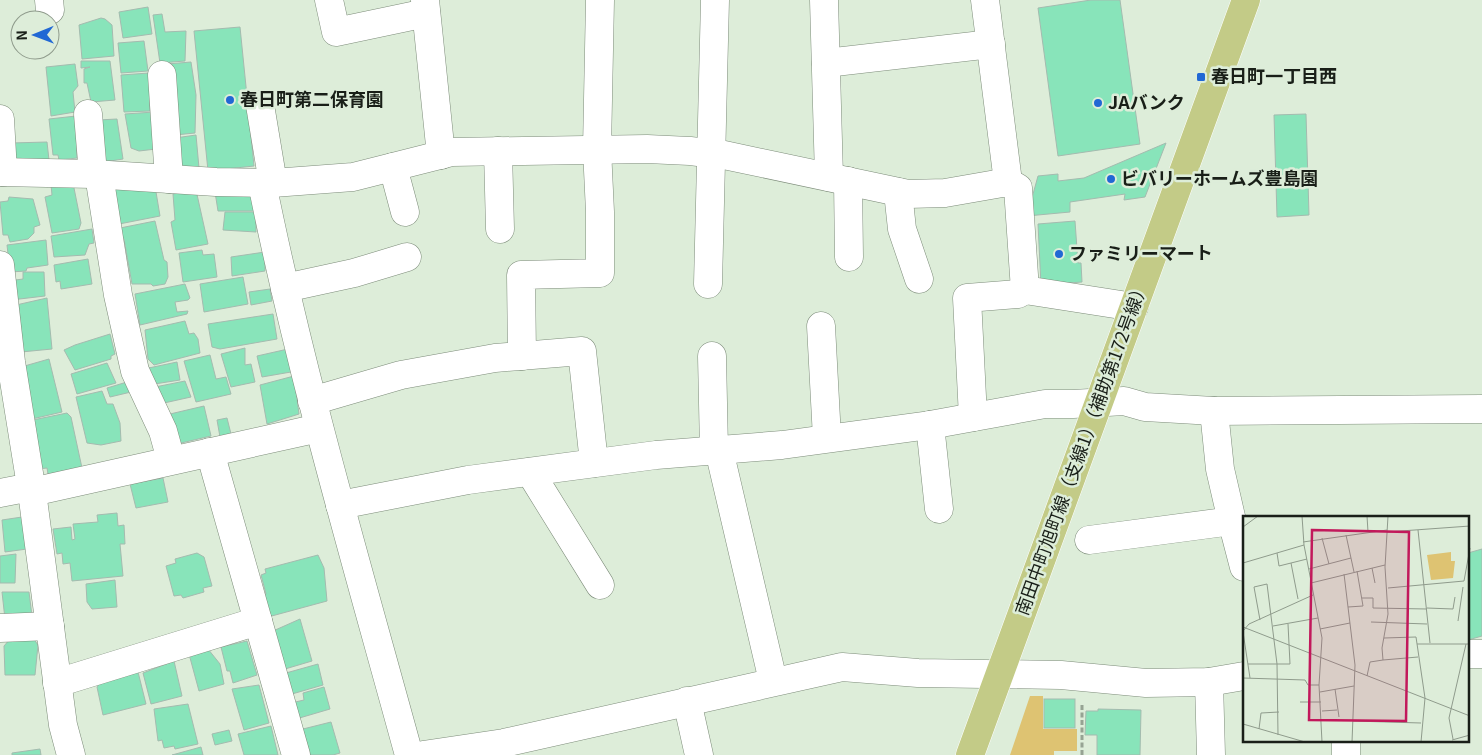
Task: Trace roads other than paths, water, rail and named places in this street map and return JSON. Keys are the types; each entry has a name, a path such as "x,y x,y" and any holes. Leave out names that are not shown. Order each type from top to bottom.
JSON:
{"main road":[{"name":"南田中町旭町線（支線1）（補助第172号線）","path":"970,755 1246,0"}],"street":[{"path":"329,0 336,32 425,7 441,154"},
{"path":"522,356 521,275 600,273 597,149 600,0"},
{"path":"708,284 714,0"},
{"path":"824,0 826,63 838,179 849,257"},
{"path":"985,0 1008,182"},
{"path":"826,63 991,44"},
{"path":"162,75 170,179"},
{"path":"260,105 268,183 285,288 319,428 409,755"},
{"path":"88,114 96,174 118,295 136,371 163,431 171,460"},
{"path":"0,119 2,172 96,174 268,183 354,177 452,152 597,149 673,150 712,153 908,194 945,192 1008,182 1018,188 1025,290"},
{"path":"498,151 500,228"},
{"path":"393,167 405,212"},
{"path":"898,192 902,229 919,279"},
{"path":"285,288 354,273 407,257"},
{"path":"0,265 3,324 32,490 63,725 71,755"},
{"path":"972,417 967,298 1018,294 1025,290 1134,306"},
{"path":"821,326 827,438"},
{"path":"312,401 401,375 495,358 582,351 594,463"},
{"path":"712,356 717,450 773,681"},
{"path":"340,505 468,480 656,455 782,445 930,425 1045,404 1124,401 1145,407 1214,411 1482,409"},
{"path":"1214,411 1220,469 1232,522 1243,558"},
{"path":"930,425 939,509"},
{"path":"0,493 32,490 319,428"},
{"path":"210,452 296,755"},
{"path":"530,472 600,585"},
{"path":"1090,540 1232,522"},
{"path":"57,683 258,622"},
{"path":"0,628 50,626"},
{"path":"423,755 506,749 687,701 842,667 918,673 1061,675 1146,683 1209,682 1243,676"},
{"path":"1209,682 1211,755"},
{"path":"687,701 699,755"},
{"path":"1346,742 1346,755"}],"place":[{"name":"春日町一丁目西","path":"1201,77"},
{"name":"春日町第二保育園","path":"230,100"},
{"name":"JAバンク","path":"1098,103"},
{"name":"ビバリーホームズ豊島園","path":"1111,179"},
{"name":"ファミリーマート","path":"1059,254"}]}
